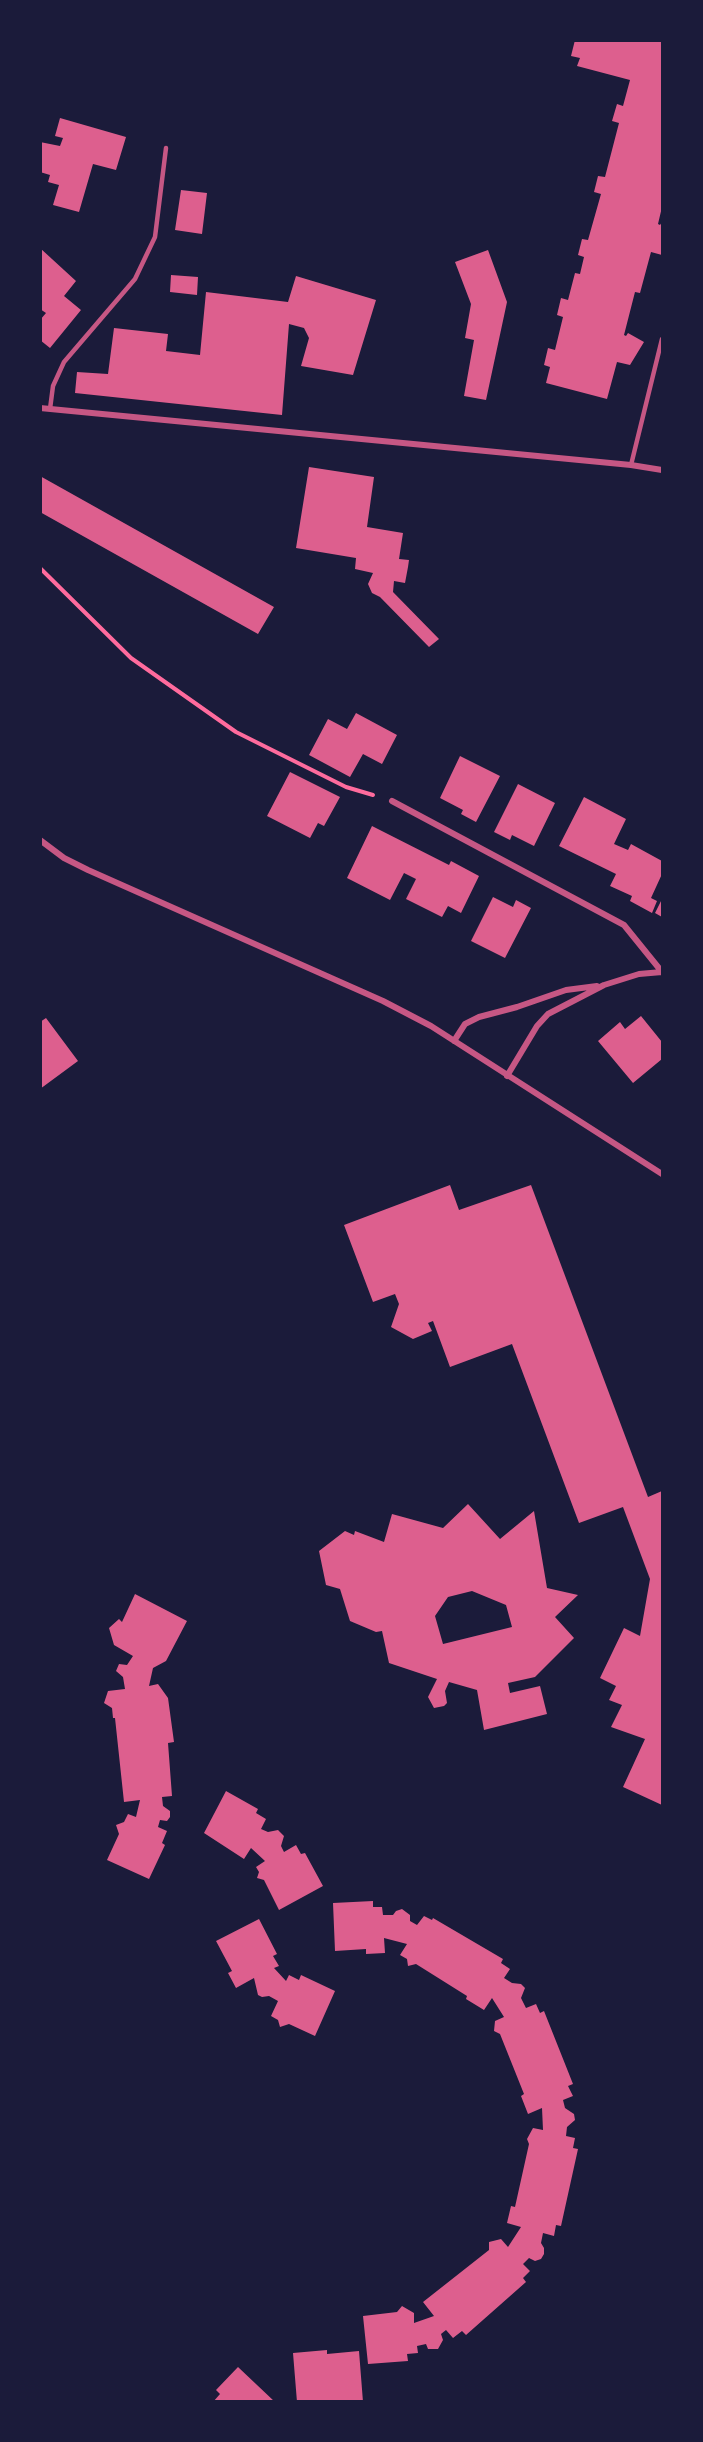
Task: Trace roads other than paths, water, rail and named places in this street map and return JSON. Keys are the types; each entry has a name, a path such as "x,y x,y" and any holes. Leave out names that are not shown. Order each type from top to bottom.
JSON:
{"street":[{"path":"40,408 631,465 663,471"},
{"path":"392,801 624,925 662,972"},
{"path":"40,840 64,858 88,870 383,1001 431,1026 663,1174"},
{"path":"507,1076 537,1026 548,1014 604,985 639,974 662,972"},
{"path":"454,1041 465,1024 479,1017 566,990 604,985"}],"lane":[{"path":"50,409 53,386 64,362 135,279 154,237 166,148"},
{"path":"631,465 663,339"}]}
